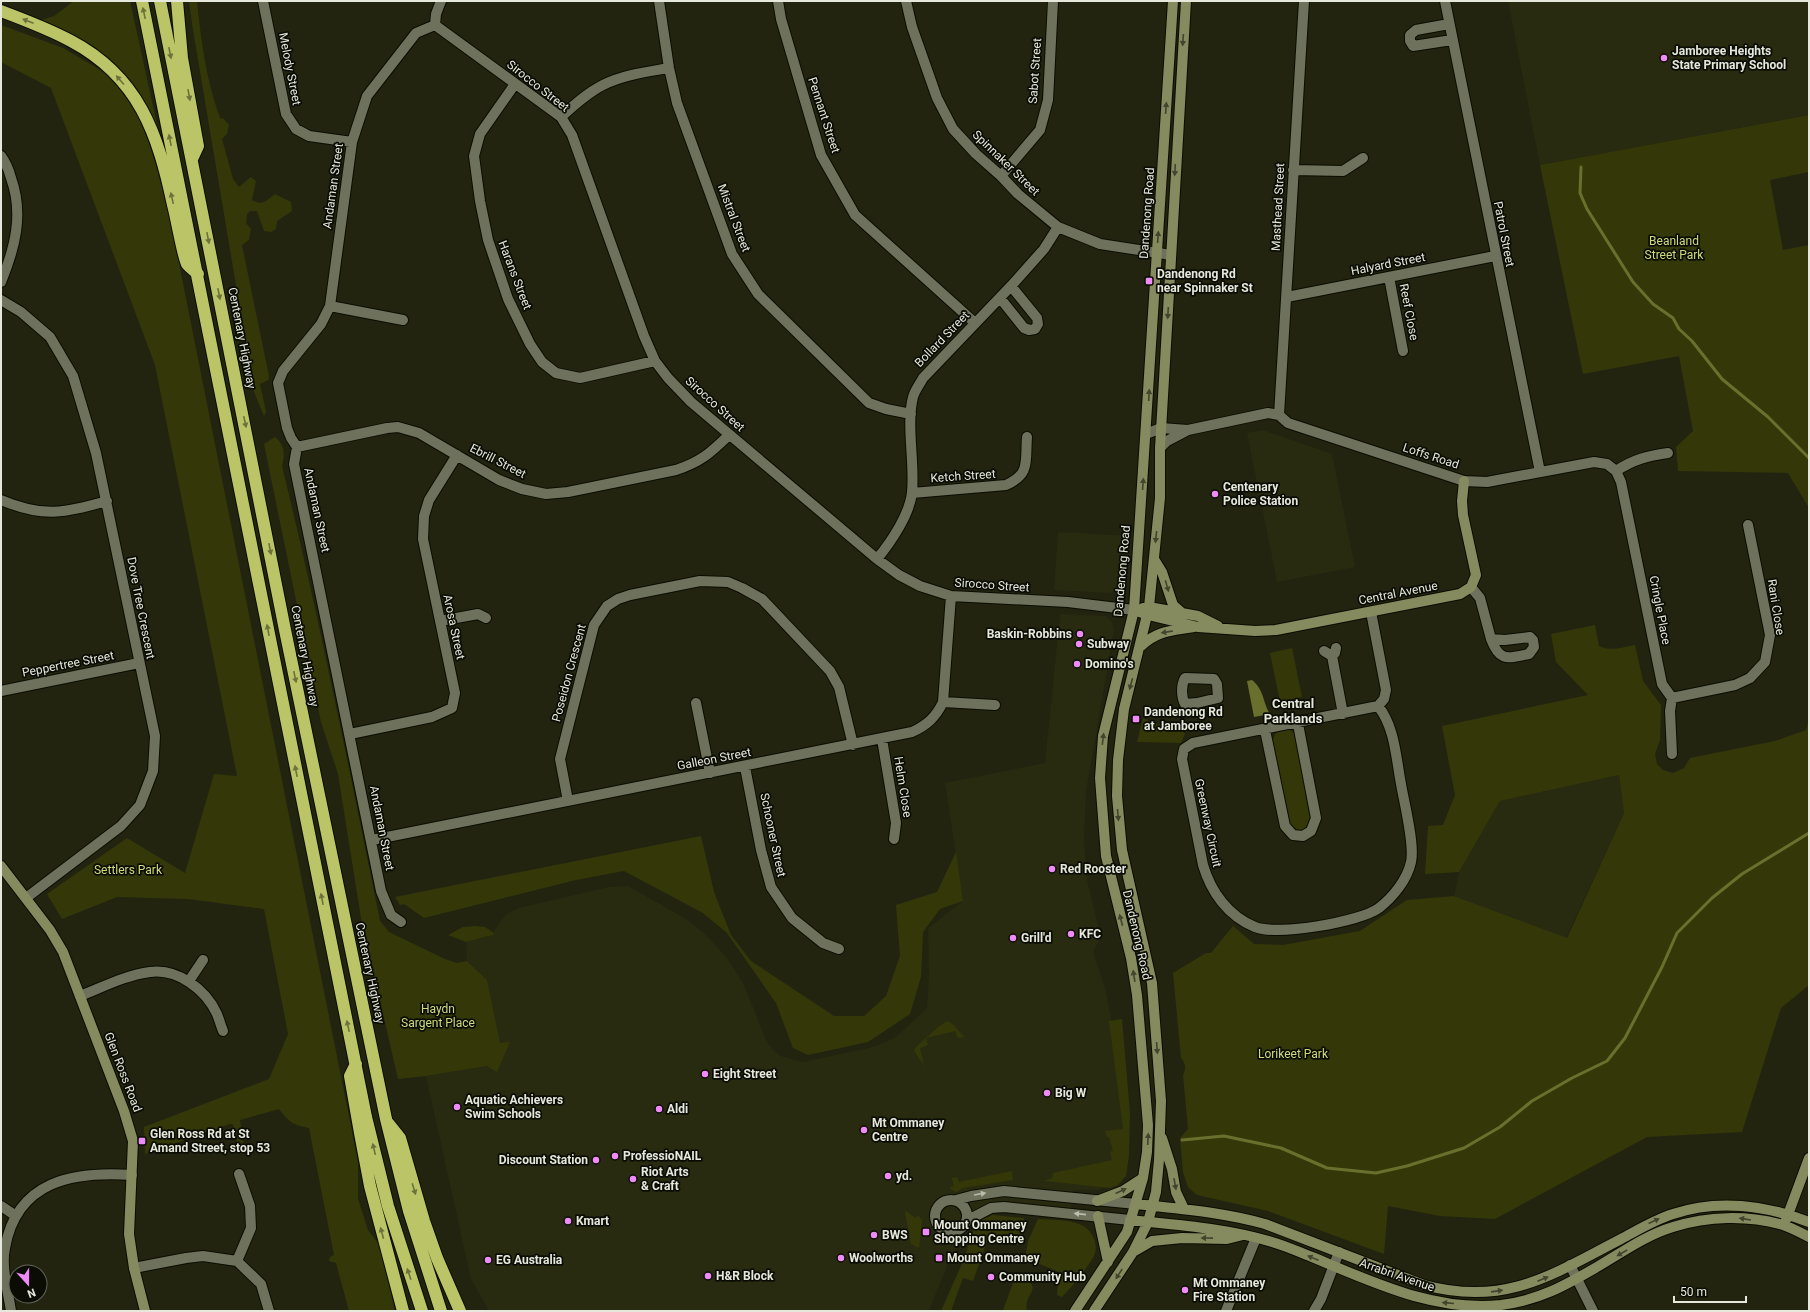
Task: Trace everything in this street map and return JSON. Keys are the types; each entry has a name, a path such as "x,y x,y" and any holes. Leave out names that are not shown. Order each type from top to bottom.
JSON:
{"highway":[{"path":"142,1 198,274 303,806 376,1162 401,1250 422,1311"},
{"name":"Centenary Highway","path":"160,1 287,637 386,1119 409,1211 441,1311"},
{"path":"177,1 182,58 198,146 192,159"},
{"path":"1,11 54,32 86,50 108,67 128,89 144,113 157,140 187,263 198,274"},
{"path":"356,1064 350,1076 370,1186 403,1311"},
{"path":"386,1119 400,1138 424,1221 437,1258 460,1311"}],"main road":[{"name":"Dandenong Road","path":"1075,1311 1127,1232 1143,1178 1148,1126 1137,994 1131,958 1106,856 1100,778 1103,736 1134,610 1173,1"},
{"name":"Dandenong Road","path":"1094,1311 1132,1252 1148,1222 1156,1192 1161,1101 1152,983 1122,850 1117,796 1118,760 1124,709 1149,611 1160,498 1161,428 1186,1"},
{"path":"1464,481 1462,501 1463,515 1476,575 1471,587"},
{"path":"1154,559 1162,572 1173,605 1181,612"},
{"name":"Central Avenue","path":"1141,646 1150,637 1158,633 1198,626 1255,631 1276,630 1460,594 1471,587"},
{"name":"Central Avenue","path":"1134,610 1181,612 1198,616 1222,627"},
{"name":"Central Avenue","path":"1149,611 1198,626"},
{"name":"Glen Ross Road","path":"1,866 50,930 63,952 130,1130 133,1141 129,1234 134,1268 145,1311"},
{"path":"1160,1133 1172,1169 1176,1192 1184,1210"},
{"path":"1784,1225 1809,1158"},
{"path":"1097,1201 1123,1191 1143,1178"},
{"name":"Arrabri Avenue","path":"1136,1204 1222,1213 1258,1222 1424,1285 1464,1292 1494,1292 1525,1286 1660,1219 1694,1208 1711,1206 1737,1206 1789,1214 1809,1222"},
{"path":"1098,1216 1108,1262"},
{"name":"Arrabri Avenue","path":"1130,1220 1213,1228 1245,1234 1274,1242 1398,1292 1433,1302 1479,1306 1509,1304 1540,1297 1578,1278 1643,1241 1672,1227 1706,1219 1739,1218 1784,1225 1809,1236"},
{"path":"1132,1252 1152,1242 1182,1238 1227,1239 1245,1234"}],"street":[{"name":"Melody Street","path":"263,1 286,114 292,124 296,129 309,136 352,142"},
{"path":"435,25 436,14 441,1"},
{"name":"Mistral Street","path":"659,1 676,103 732,254 758,294 869,403 886,409 911,414"},
{"name":"Pennant Street","path":"778,1 781,18 821,155 855,215 975,323"},
{"name":"Spinnaker Street","path":"906,1 912,27 937,98 953,129 976,154 1001,176 1018,194 1058,227 1100,244 1171,255"},
{"name":"Sabot Street","path":"1001,176 1040,130 1048,100 1053,1"},
{"name":"Masthead Street","path":"1279,415 1287,297 1292,170 1304,1"},
{"name":"Patrol Street","path":"1445,1 1495,256 1540,472"},
{"path":"1449,24 1416,30 1410,35 1410,41 1413,46 1420,46 1452,40"},
{"name":"Andaman Street","path":"401,922 391,915 381,891 372,840 294,464 297,447 287,428 278,383 283,371 321,324 330,306 352,142 367,96 416,33 435,25"},
{"name":"Sirocco Street","path":"435,25 561,117 572,135 644,336 655,361 668,378 690,402 877,559 899,575 920,586 951,596 1068,602 1134,610"},
{"path":"561,117 578,101 602,85 626,76 669,68"},
{"name":"Harans Street","path":"515,84 480,134 474,156 480,202 488,240 508,299 530,344 542,362 556,373 580,378 655,361"},
{"path":"1,156 6,162 17,193 18,227 11,258 1,282"},
{"path":"1292,170 1343,171 1364,158"},
{"name":"Bollard Street","path":"877,559 893,539 903,520 912,493 911,414 913,397 923,378 1011,286 1044,249 1058,227"},
{"name":"Halyard Street","path":"1287,297 1495,256"},
{"name":"Reef Close","path":"1389,277 1403,351"},
{"path":"1000,298 1024,328 1029,330 1035,329 1038,324 1037,318 1011,286"},
{"name":"Dove Tree Crescent","path":"1,300 21,312 50,337 73,376 96,453 107,501 139,664 155,736 153,771 140,805 121,826 26,898"},
{"path":"330,306 404,320"},
{"path":"1160,448 1167,441 1188,430 1268,413 1279,415"},
{"name":"Loffs Road","path":"1279,415 1288,423 1464,481 1487,482 1594,462 1607,464 1616,471"},
{"name":"Ebrill Street","path":"297,447 398,427 419,433 499,480 522,489 546,494 568,492 676,470 705,458 729,435"},
{"path":"1146,434 1161,428 1188,430"},
{"name":"Ketch Street","path":"912,493 1006,486 1016,481 1025,472 1027,437"},
{"path":"1616,471 1630,462 1647,456 1668,453"},
{"name":"Arosa Street","path":"350,734 432,717 452,708 455,693 423,539 424,516 429,500 457,455"},
{"name":"Cringle Place","path":"1616,471 1621,482 1662,684 1672,698"},
{"path":"1,500 22,509 43,512 68,512 107,501"},
{"name":"Rani Close","path":"1672,698 1735,685 1750,678 1765,662 1770,635 1748,525"},
{"name":"Poseidon Crescent","path":"568,801 560,760 594,625 599,616 607,606 618,599 630,595 692,582 728,582 762,599 833,676 839,687 853,745"},
{"path":"1471,587 1480,598 1491,640"},
{"name":"Galleon Street","path":"372,840 745,767 912,732 927,725 938,713 943,702 951,596"},
{"path":"1371,612 1386,690 1384,699 1378,706"},
{"path":"440,621 478,614 486,618"},
{"path":"1330,652 1342,714"},
{"name":"Peppertree Street","path":"1,691 139,664"},
{"path":"1672,698 1670,711 1672,754"},
{"path":"943,702 994,704"},
{"path":"696,703 710,773"},
{"name":"Greenway Circuit","path":"1378,706 1389,723 1408,820 1412,861 1399,888 1378,908 1356,919 1280,931 1256,928 1238,918 1218,900 1207,880 1182,759 1184,749 1193,744 1342,714 1378,706"},
{"path":"1265,730 1285,826 1293,835 1303,836 1311,831 1316,818 1298,724"},
{"name":"Helm Close","path":"882,739 896,823 894,839"},
{"name":"Schooner Street","path":"745,767 761,850 771,887 792,918 823,943 839,949"},
{"path":"189,981 203,960"},
{"path":"80,996 132,975 152,971 172,974 189,981 205,995 217,1014 222,1031"},
{"path":"11,1311 5,1298 5,1248 16,1216 25,1203 43,1188 66,1178 114,1174 132,1175"},
{"path":"236,1261 251,1228 250,1206 239,1174"},
{"path":"1130,1220 1004,1207 990,1208 981,1212 966,1221 961,1228 951,1232 942,1229 936,1221 936,1211 938,1207 946,1201 1004,1191 1136,1204"},
{"path":"956,1200 965,1208 967,1216 966,1221"},
{"path":"1,1206 16,1216"},
{"path":"1226,1311 1256,1238"},
{"path":"1314,1311 1321,1299 1339,1252"},
{"path":"134,1268 204,1256 236,1261 261,1284 269,1311"},
{"path":"1570,1265 1578,1278 1593,1311"}],"shaded area":[{"name":"Jamboree Heights State Primary School","path":"1508,1 1809,1 1809,115 1540,165"},
{"path":"1263,430 1332,454 1355,567 1277,582 1247,433"},
{"path":"1058,532 1130,536 1126,583 1123,587 1118,591 1110,593 1054,590"},
{"name":"Mt Ommaney Centre","path":"1060,614 1106,616 1112,622 1114,629 1086,792 1084,839 1087,880 1101,937 1093,952 1105,988 1125,1089 1126,1156 1117,1182 1099,1190 1073,1190 1070,1219 997,1212 991,1213 974,1222 964,1233 949,1261 929,1311 489,1311 471,1279 426,1076 487,1066 487,980 467,961 466,942 491,936 499,923 508,913 519,908 609,887 628,886 688,920 708,937 727,958 744,985 767,1042 773,1050 781,1056 803,1062 873,1047 895,1038 927,1008 929,973 928,928 963,901 945,783 1045,763"},
{"path":"1252,680 1259,688 1270,714 1254,717 1247,681"},
{"path":"1619,775 1624,813 1566,938 1454,896 1459,872 1500,801"}],"green space":[{"path":"74,1 130,1 158,129 153,126 132,84 95,47 72,35 38,21 54,16"},
{"path":"189,1 197,1 202,46 211,89 220,118 224,119 229,125 227,134 222,139 233,179 239,187 251,177 256,181 252,200 256,202 262,203 275,194 291,202 292,211 277,221 276,229 271,232 264,231 257,211 250,211 247,214 246,223 251,229 249,240 242,245 269,376 268,380 260,384 266,412 264,416 254,392"},
{"name":"Settlers Park","path":"1,25 63,48 107,74 134,106 151,137 161,173 358,1162 358,1199 368,1230 380,1246 395,1311 349,1311 336,1263 329,1261 330,1257 334,1255 309,1128 299,1126 292,1122 279,1109 240,1120 245,1153 240,1154 233,1124 230,1124 145,1154 144,1127 269,1079 288,1034 264,909 188,899 117,897 62,919 47,894 127,838 185,873 214,774 237,776 155,365 51,88 1,62"},
{"name":"Beanland Street Park","path":"1809,115 1809,172 1770,180 1783,250 1809,245 1809,508 1788,473 1678,471 1676,447 1693,431 1679,356 1583,374 1540,165"},
{"name":"Haydn Sargent Place","path":"275,437 281,443 283,450 284,458 282,466 321,636 380,921 389,932 445,959 457,963 467,961 487,980 500,1043 510,1042 497,1072 487,1066 398,1079 361,918 338,774 321,722 264,444"},
{"name":"Lorikeet Park","path":"1595,625 1599,646 1603,648 1612,649 1635,645 1643,681 1661,705 1660,740 1655,754 1657,764 1663,770 1673,773 1684,768 1690,758 1775,741 1806,730 1809,719 1809,985 1781,1008 1742,1132 1647,1137 1495,1219 1440,1216 1388,1206 1384,1254 1268,1211 1197,1195 1188,1187 1183,1172 1180,1138 1188,1129 1183,1075 1185,1066 1181,1058 1173,973 1206,953 1211,953 1233,926 1254,944 1283,945 1360,931 1407,900 1454,896 1567,938 1624,813 1619,775 1500,801 1459,872 1425,874 1428,826 1443,825 1455,795 1442,726 1588,695 1556,662 1551,634"},
{"path":"1292,648 1302,697 1280,702 1270,653"},
{"path":"1143,718 1154,724 1179,726 1185,734 1181,743 1137,742"},
{"path":"1290,730 1296,735 1312,818 1308,827 1302,830 1296,829 1289,823 1272,741 1276,733"},
{"path":"701,836 714,892 731,935 751,961 834,1016 864,1016 886,996 900,956 896,905 937,892 956,852 963,901 940,909 923,932 921,977 910,1014 868,1042 808,1055 793,1048 776,1003 727,933 703,913 624,871 576,880 424,918 404,904 400,905 395,897"},
{"path":"463,927 485,927 494,933 493,935 466,942 448,935"},
{"path":"1122,1019 1130,1113 1129,1155 1126,1176 1118,1185 1110,1188 1044,1181 1052,1178 1053,1173 1112,1160 1110,1152 1113,1151 1109,1137 1107,1137 1105,1131 1123,1129 1109,1021"},
{"path":"947,1021 950,1022 965,1037 958,1038 955,1031 926,1038 928,1045 920,1048 927,1079 923,1064 914,1051 915,1048 938,1027"},
{"path":"1012,1171 1013,1180 963,1188 956,1192 950,1187 954,1186 952,1178 957,1177 959,1182"},
{"path":"906,1211 916,1218 918,1215 922,1220 919,1248 911,1244 905,1213"},
{"path":"993,1215 1024,1218 1025,1225 1018,1245 990,1233 973,1281 963,1278 951,1311 941,1311 964,1259 974,1227 979,1221"},
{"path":"1038,1219 1060,1220 1076,1223 1085,1227 1095,1240 1096,1249 1090,1263 1062,1297 1057,1295 1059,1272 1025,1258 1028,1241"},
{"path":"1016,1275 1031,1283 1033,1287 1026,1305 1027,1311 1003,1310"}],"waterway":[{"path":"1581,167 1580,193 1587,209 1633,282 1653,304 1673,318 1679,329 1692,341 1722,379 1768,417 1809,458"},
{"path":"1182,1140 1224,1136 1281,1148 1327,1168 1376,1173 1407,1166 1464,1148 1500,1127 1532,1101 1572,1078 1607,1061 1625,1038 1662,967 1677,933 1712,898 1742,874 1809,833"}],"place":[{"name":"Jamboree Heights State Primary School","path":"1664,58"},
{"name":"Dandenong Rd near Spinnaker St","path":"1149,281"},
{"name":"Centenary Police Station","path":"1215,494"},
{"name":"Baskin-Robbins","path":"1080,634"},
{"name":"Subway","path":"1079,644"},
{"name":"Domino's","path":"1077,664"},
{"name":"Dandenong Rd at Jamboree","path":"1136,719"},
{"name":"Red Rooster","path":"1052,869"},
{"name":"KFC","path":"1071,934"},
{"name":"Grill'd","path":"1013,938"},
{"name":"Eight Street","path":"705,1074"},
{"name":"Big W","path":"1047,1093"},
{"name":"Aquatic Achievers Swim Schools","path":"457,1107"},
{"name":"Aldi","path":"659,1109"},
{"name":"Mt Ommaney Centre","path":"864,1130"},
{"name":"Glen Ross Rd at St Amand Street, stop 53","path":"142,1141"},
{"name":"ProfessioNAIL","path":"615,1156"},
{"name":"Discount Station","path":"596,1160"},
{"name":"yd.","path":"888,1176"},
{"name":"Riot Arts & Craft","path":"633,1179"},
{"name":"Kmart","path":"568,1221"},
{"name":"Mount Ommaney Shopping Centre","path":"926,1232"},
{"name":"BWS","path":"874,1235"},
{"name":"Woolworths","path":"841,1258"},
{"name":"Mount Ommaney","path":"939,1258"},
{"name":"EG Australia","path":"488,1260"},
{"name":"H&R Block","path":"708,1276"},
{"name":"Community Hub","path":"991,1277"},
{"name":"Mt Ommaney Fire Station","path":"1185,1290"}],"district":[{"name":"Central Parklands","path":"1293,710"}]}
